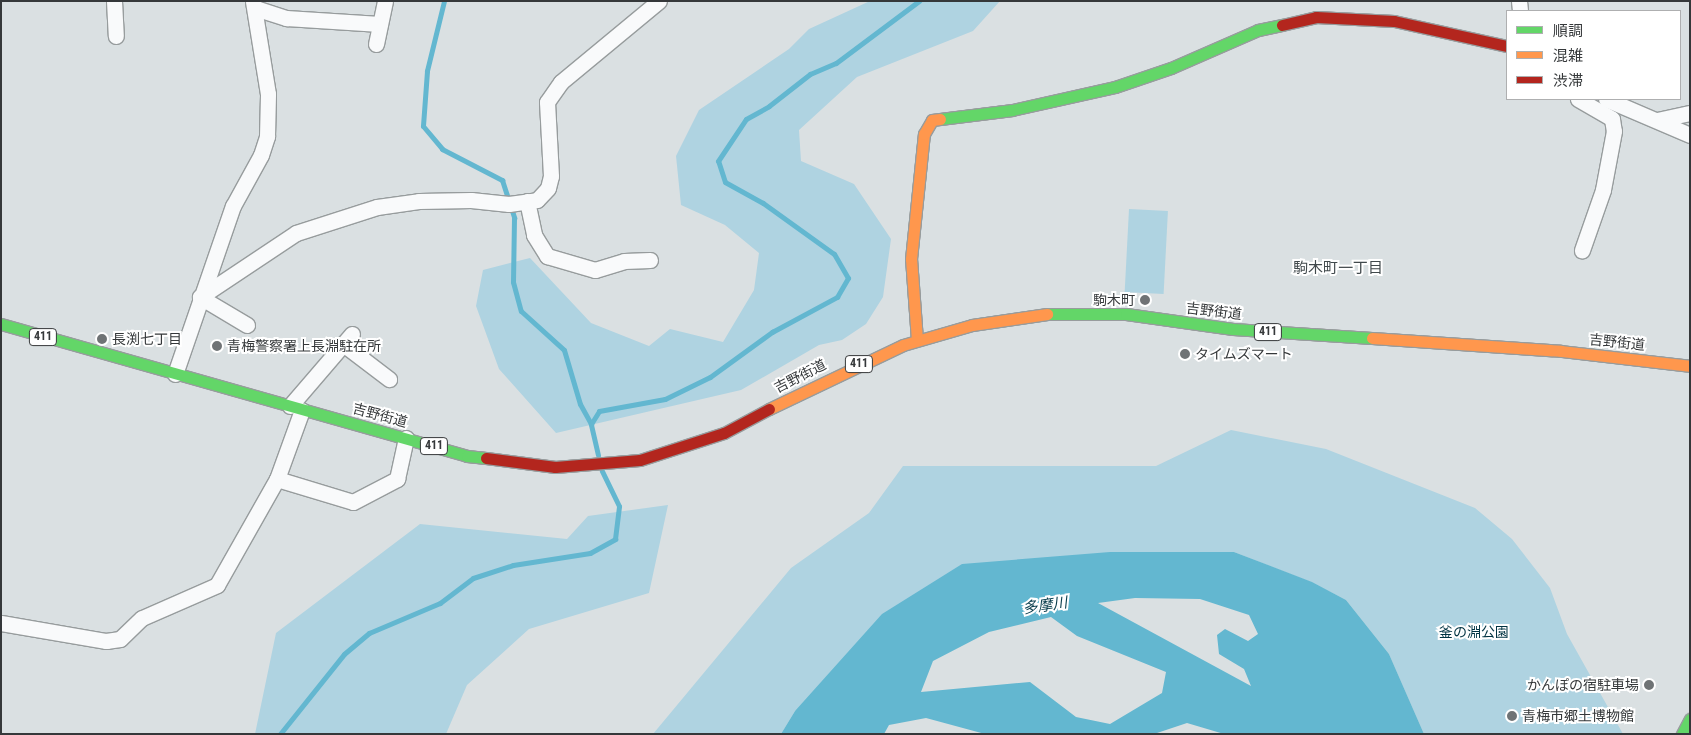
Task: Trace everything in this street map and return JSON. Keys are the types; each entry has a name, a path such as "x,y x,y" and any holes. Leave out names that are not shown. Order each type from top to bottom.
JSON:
{"main road":[{"path":"917,340 911,259 924,134 932,120 1012,110 1115,87 1171,68 1258,30 1316,17 1402,23 1506,46"},
{"name":"吉野街道","path":"1,324 296,408 493,461 574,466 640,460 716,436 865,361 917,340 1005,319 1091,312 1233,330 1561,351 1690,366"},
{"path":"1682,734 1690,719"}],"street":[{"path":"114,1 116,36"},
{"path":"376,44 385,1"},
{"path":"200,297 296,233 377,207 419,201 471,200 519,202 537,200 548,188 551,176 547,102 561,82 659,1"},
{"path":"254,5 286,18 380,24"},
{"path":"176,374 200,297 233,206 261,155 267,136 268,94 254,5"},
{"path":"1580,100 1612,119 1614,131 1603,190 1582,250"},
{"path":"1608,100 1690,135"},
{"path":"1657,120 1690,113"},
{"path":"519,202 534,235 547,256 594,270 624,261 650,260"},
{"path":"200,297 247,324"},
{"path":"1,623 106,642 120,639 142,618 217,586 277,479 296,408 347,339 389,379"},
{"path":"277,479 353,502 397,479 406,438"}],"green space":[{"path":"870,1 1000,1 973,31 857,77 799,130 801,161 854,184 891,239 883,297 866,324 842,340 819,345 741,390 556,433 499,369 476,306 483,270 530,258 591,323 649,346 670,329 723,342 754,290 759,253 725,225 681,205 676,156 699,110 789,49 809,29"},
{"path":"1129,209 1168,211 1164,294 1125,292"},
{"name":"釜の淵公園","path":"1231,430 1326,449 1475,508 1512,539 1550,588 1567,634 1623,734 1424,734 1389,654 1346,600 1311,582 1234,552 1110,552 795,711 781,734 653,734 791,568 869,513 903,466 1156,466"},
{"path":"668,505 649,593 529,629 467,685 446,734 255,734 276,633 420,524 567,539 588,516"}],"water":[{"name":"多摩川","path":"1110,552 1234,552 1312,582 1346,600 1389,654 1424,734 1224,734 1187,723 1154,734 985,734 926,718 889,725 884,734 781,734 795,711 882,614 962,564","holes":["1135,598 1200,599 1249,615 1258,634 1248,641 1225,629 1217,635 1219,654 1244,669 1251,686 1098,603","1051,617 1077,636 1166,672 1162,693 1110,724 1076,717 1030,682 921,692 933,661 989,632"]}],"waterway":[{"path":"444,1 427,71 423,126 442,149 502,180 514,218 513,282 521,311 564,350 580,404 591,424"},
{"path":"598,455 591,424 599,411 665,399 710,377 772,332 837,297 848,278 834,254 763,203 725,182 718,161 746,119 769,106 810,74 836,63 919,1"},
{"path":"280,734 344,654 369,633 440,603 473,578 513,565 590,553 615,539 619,506 602,471"}],"traffic: fast":[{"path":"940,119 1012,110 1115,87 1171,68 1258,30 1282,25"},
{"path":"1047,314 1126,314 1233,329 1372,338"},
{"path":"1,324 467,456 486,458"},
{"path":"1682,734 1690,719"}],"traffic: slow":[{"path":"917,340 911,259 924,134 932,120 940,119"},
{"path":"769,409 903,345 972,325 1047,314"},
{"path":"1372,338 1561,351 1690,366"}],"traffic: jam":[{"path":"1282,25 1316,17 1394,21 1506,46"},
{"path":"486,458 555,467 640,460 724,433 769,409"}],"place":[{"name":"駒木町","path":"1145,300"},
{"name":"長渕七丁目","path":"102,339"},
{"name":"青梅警察署上長淵駐在所","path":"217,346"},
{"name":"タイムズマート","path":"1185,354"},
{"name":"かんぽの宿駐車場","path":"1649,685"},
{"name":"青梅市郷土博物館","path":"1512,716"}],"district":[{"name":"駒木町一丁目","path":"1338,269"}]}
